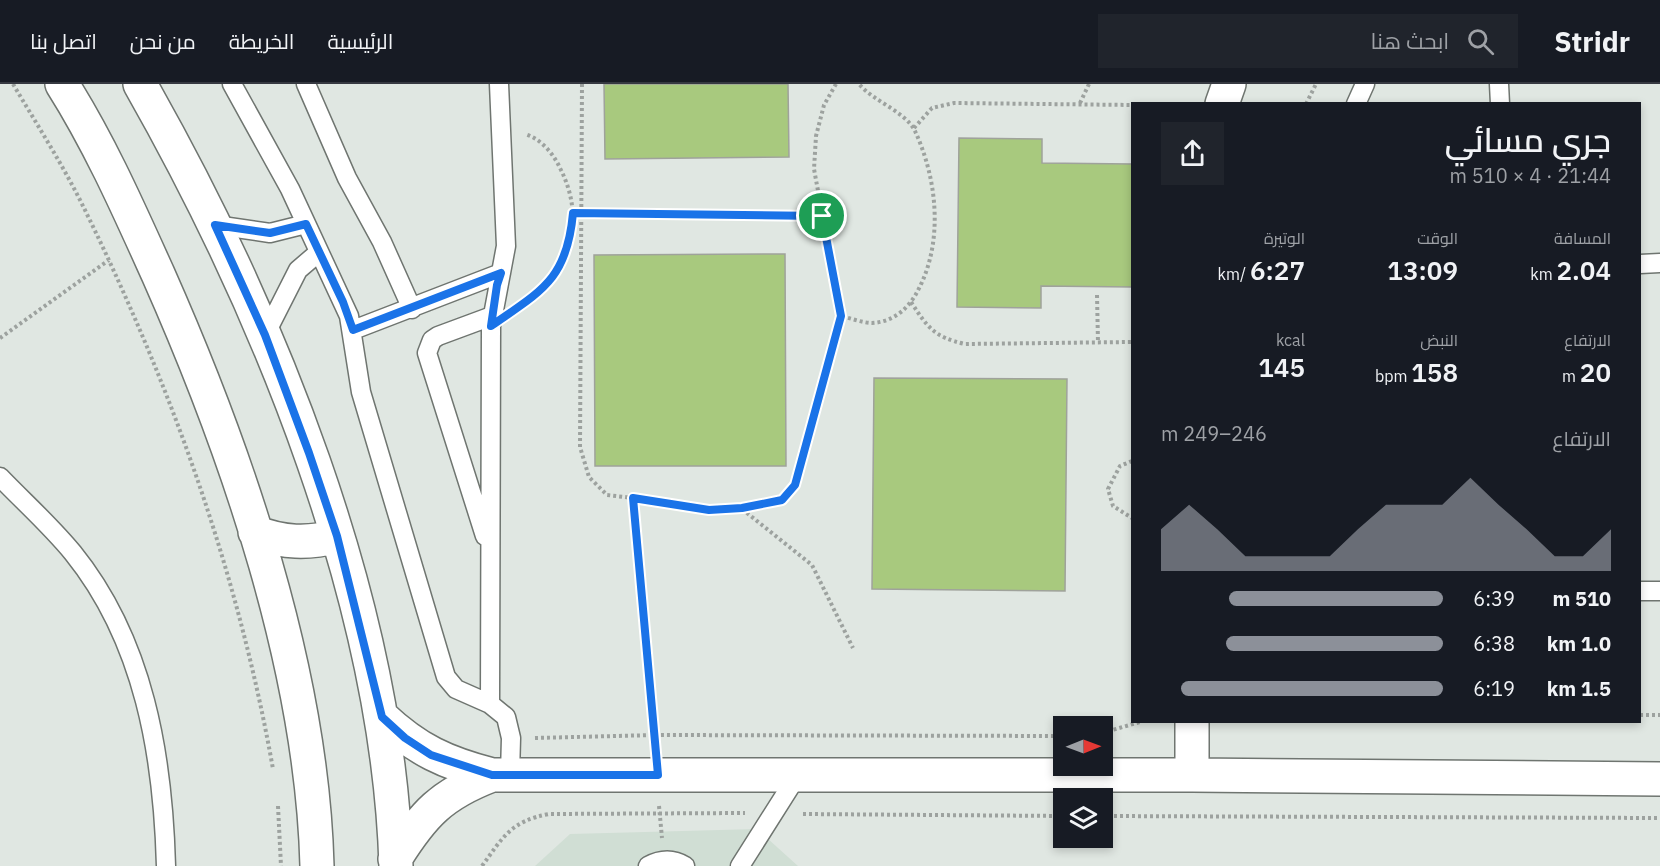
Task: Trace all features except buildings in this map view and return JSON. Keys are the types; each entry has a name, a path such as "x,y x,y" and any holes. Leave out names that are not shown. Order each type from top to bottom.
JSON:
{"street":[{"path":"62,84 105,161 184,332 222,431 255,532 299,708 310,779 317,866"},
{"path":"140,84 215,225 265,335 337,536 382,717 392,792 395,863"},
{"path":"1223,102 1229,84"},
{"path":"255,532 287,541 321,540 337,536"},
{"path":"382,717 405,738 431,755 501,774 1192,775 1660,779"},
{"path":"1192,723 1192,775"},
{"path":"395,863 412,831 434,807 460,787 501,774"}],"lane":[{"path":"232,84 265,140 319,252 353,330 362,392 446,677 456,689 490,704 506,717 510,727 501,774"},
{"path":"306,84 347,178 382,242 412,309"},
{"path":"490,704 491,321 507,246 499,84"},
{"path":"1357,102 1365,84"},
{"path":"1500,84 1500,102"},
{"path":"215,225 270,233 306,224"},
{"path":"265,335 298,270 319,252"},
{"path":"1641,264 1660,264"},
{"path":"353,330 501,273"},
{"path":"490,553 427,353 432,340 438,336 491,321"},
{"path":"0,477 72,552 102,594 124,638 141,684 153,732 160,780 166,866"},
{"path":"1641,591 1660,591"},
{"path":"740,866 797,776"},
{"path":"656,863 678,861 686,866"}],"path":[{"path":"13,84 80,200 109,260 193,464 247,641 275,779"},
{"path":"582,84 580,447 589,477 607,495 709,510 742,508 782,500 795,485 841,316 814,169 816,136 824,105 836,84"},
{"path":"841,316 872,323 897,316 911,302 928,272 936,233 929,169 914,128 868,94 860,84"},
{"path":"1080,103 1089,84"},
{"path":"1307,102 1316,84"},
{"path":"914,128 932,108 954,103 1131,105"},
{"path":"491,321 540,292 558,269 570,242 573,213 569,185 556,159 537,138 502,126"},
{"path":"573,213 822,216"},
{"path":"1097,295 1098,343"},
{"path":"911,302 929,329 946,340 965,344 1131,342"},
{"path":"1131,461 1120,466 1108,489 1113,506 1131,517"},
{"path":"633,498 658,775 656,863"},
{"path":"742,508 812,565 853,648"},
{"path":"1641,716 1660,715"},
{"path":"1113,730 1137,723"},
{"path":"278,801 281,866"},
{"path":"1113,816 1660,818"}],"shaded area":[{"path":"757,829 798,866 535,866 570,834"}],"route":[{"path":"573,213 822,216 841,316 813,412 795,485 782,500 742,508 709,510 633,498 658,775 492,775 431,755 405,738 382,717 337,536 309,453 265,335 215,225 270,233 287,231 306,224 343,302 353,330 501,273 491,326 540,292 558,269 570,242 573,213"}]}
